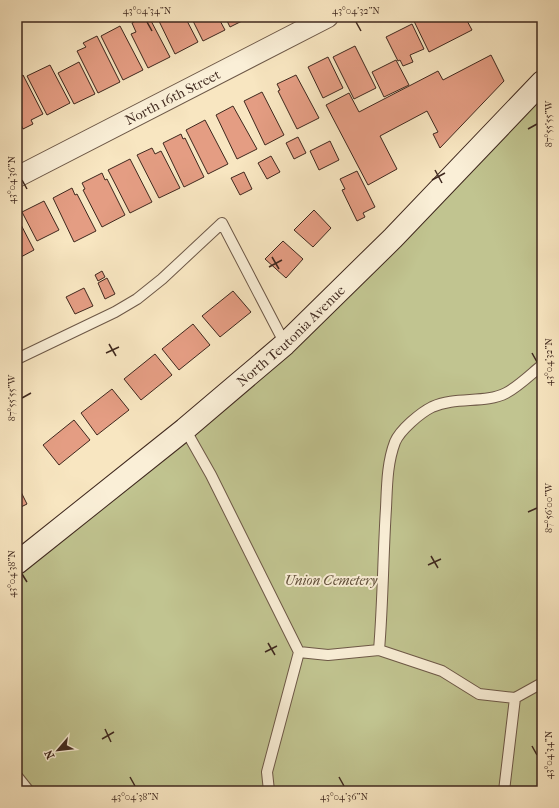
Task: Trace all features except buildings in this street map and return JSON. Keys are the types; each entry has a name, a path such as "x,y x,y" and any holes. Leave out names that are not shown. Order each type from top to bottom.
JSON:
{"main road":[{"name":"North Teutonia Avenue","path":"17,563 185,429 285,344 393,238 542,82"}],"street":[{"name":"North 16th Street","path":"17,176 328,17"}],"lane":[{"path":"17,359 137,300 162,279 222,223 285,344"},
{"path":"379,650 383,602 388,485 390,463 396,441 421,413 450,400 482,399 506,393 542,365"},
{"path":"185,429 211,476 299,652 267,772 269,791"},
{"path":"299,652 328,655 379,650 442,671 479,694 515,698 542,683"},
{"path":"504,791 515,698"},
{"path":"17,776 30,791"}],"green space":[{"name":"Union Cemetery","path":"542,82 542,791 17,791 17,563 185,429"}]}
